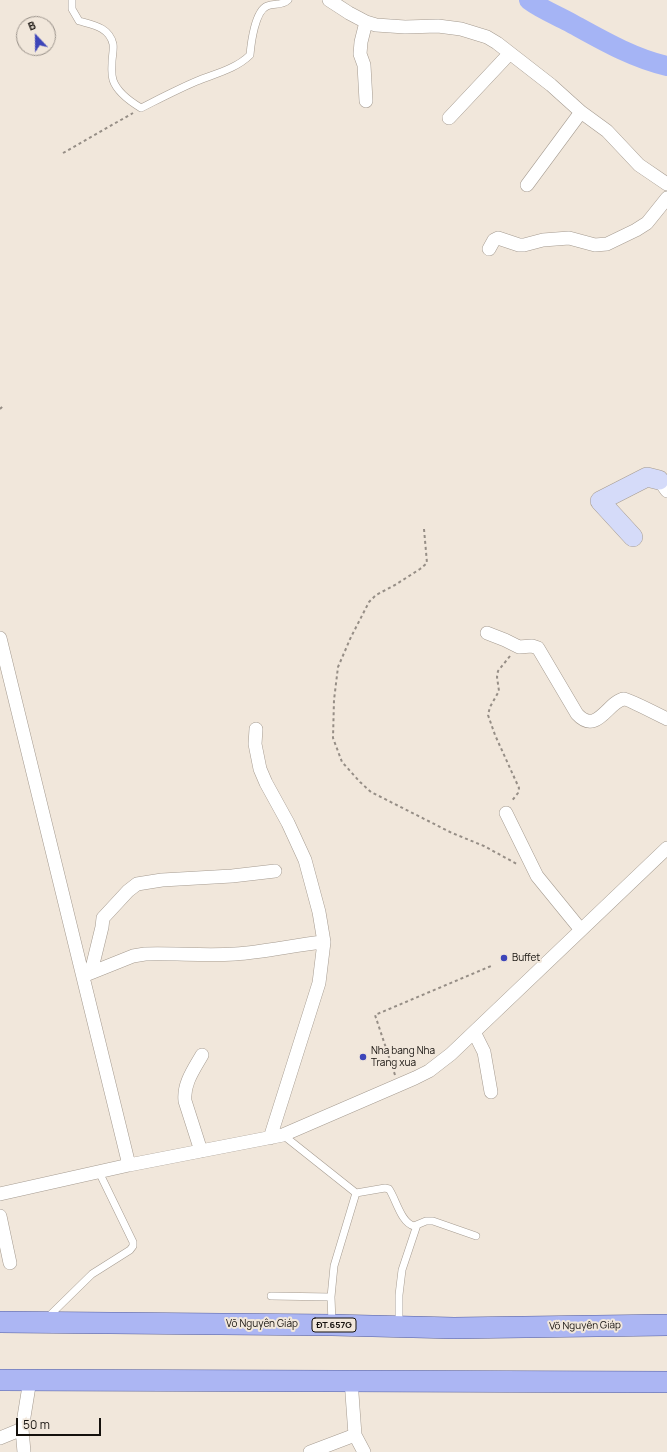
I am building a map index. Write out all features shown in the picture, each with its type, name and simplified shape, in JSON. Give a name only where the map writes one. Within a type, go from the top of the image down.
[{"type":"main road","points":[[633,537],[600,501],[647,477],[663,486]]},
{"type":"main road","name":"Võ Nguyên Giáp","points":[[0,1322],[332,1325],[454,1328],[667,1325]]},
{"type":"main road","points":[[0,1380],[667,1382]]},
{"type":"street","points":[[329,0],[366,22],[376,25],[391,27],[438,26],[461,29],[487,37],[551,85],[607,131],[639,165],[667,184]]},
{"type":"street","points":[[366,22],[361,42],[360,54],[364,65],[366,101]]},
{"type":"street","points":[[449,118],[510,53]]},
{"type":"street","points":[[527,185],[582,112]]},
{"type":"street","points":[[489,249],[494,240],[498,238],[519,245],[543,240],[569,238],[595,245],[607,244],[647,223],[667,198]]},
{"type":"street","points":[[487,633],[505,640],[519,648],[532,646],[538,648],[577,714],[581,718],[593,720],[600,717],[624,699],[667,719]]},
{"type":"street","points":[[0,638],[87,974],[129,1165]]},
{"type":"street","points":[[256,729],[255,744],[260,769],[305,860],[319,912],[324,942],[319,983],[276,1136]]},
{"type":"street","points":[[506,813],[537,876],[580,930]]},
{"type":"street","points":[[0,1194],[129,1165],[276,1136],[415,1078],[440,1063],[474,1032],[667,848]]},
{"type":"street","points":[[87,974],[102,927],[103,918],[128,891],[137,884],[162,880],[232,876],[275,871]]},
{"type":"street","points":[[87,974],[133,956],[145,954],[234,954],[263,952],[300,944],[324,942]]},
{"type":"street","points":[[474,1032],[484,1052],[492,1092]]},
{"type":"street","points":[[201,1151],[185,1101],[184,1093],[202,1055]]},
{"type":"street","points":[[0,1216],[10,1263]]},
{"type":"street","points":[[24,1452],[22,1429],[30,1380]]},
{"type":"street","points":[[351,1380],[355,1435],[364,1452]]},
{"type":"street","points":[[0,1438],[22,1429]]},
{"type":"street","points":[[310,1452],[355,1435]]},
{"type":"lane","points":[[72,0],[72,9],[79,21],[99,26],[109,35],[113,44],[111,73],[113,82],[130,100],[141,108],[196,82],[227,70],[246,59],[250,55],[255,24],[262,9],[268,6],[281,5],[288,0]]},
{"type":"lane","points":[[276,1136],[356,1193],[386,1188],[389,1189],[400,1212],[408,1224],[414,1226],[426,1221],[433,1221],[476,1236]]},
{"type":"lane","points":[[42,1323],[88,1277],[101,1267],[130,1250],[133,1246],[133,1242],[99,1172]]},
{"type":"lane","points":[[332,1325],[331,1297],[334,1266],[356,1193]]},
{"type":"lane","points":[[399,1327],[399,1295],[402,1270],[417,1225]]},
{"type":"lane","points":[[271,1296],[331,1297]]},
{"type":"path","points":[[64,152],[141,108]]},
{"type":"path","points":[[0,409],[4,405]]},
{"type":"path","points":[[424,529],[427,563],[395,585],[376,595],[369,602],[351,637],[338,667],[334,700],[333,738],[342,762],[371,792],[452,833],[484,846],[517,864]]},
{"type":"path","points":[[506,813],[505,810],[518,792],[519,788],[495,735],[488,715],[490,707],[499,691],[497,677],[498,671],[519,648]]},
{"type":"path","points":[[399,1085],[375,1015],[491,966]]},
{"type":"waterway","points":[[529,0],[616,47],[654,63],[667,66]]},
{"type":"place","name":"Buffet","points":[[504,958]]},
{"type":"place","name":"Nha bang Nha Trang xua","points":[[363,1057]]}]
